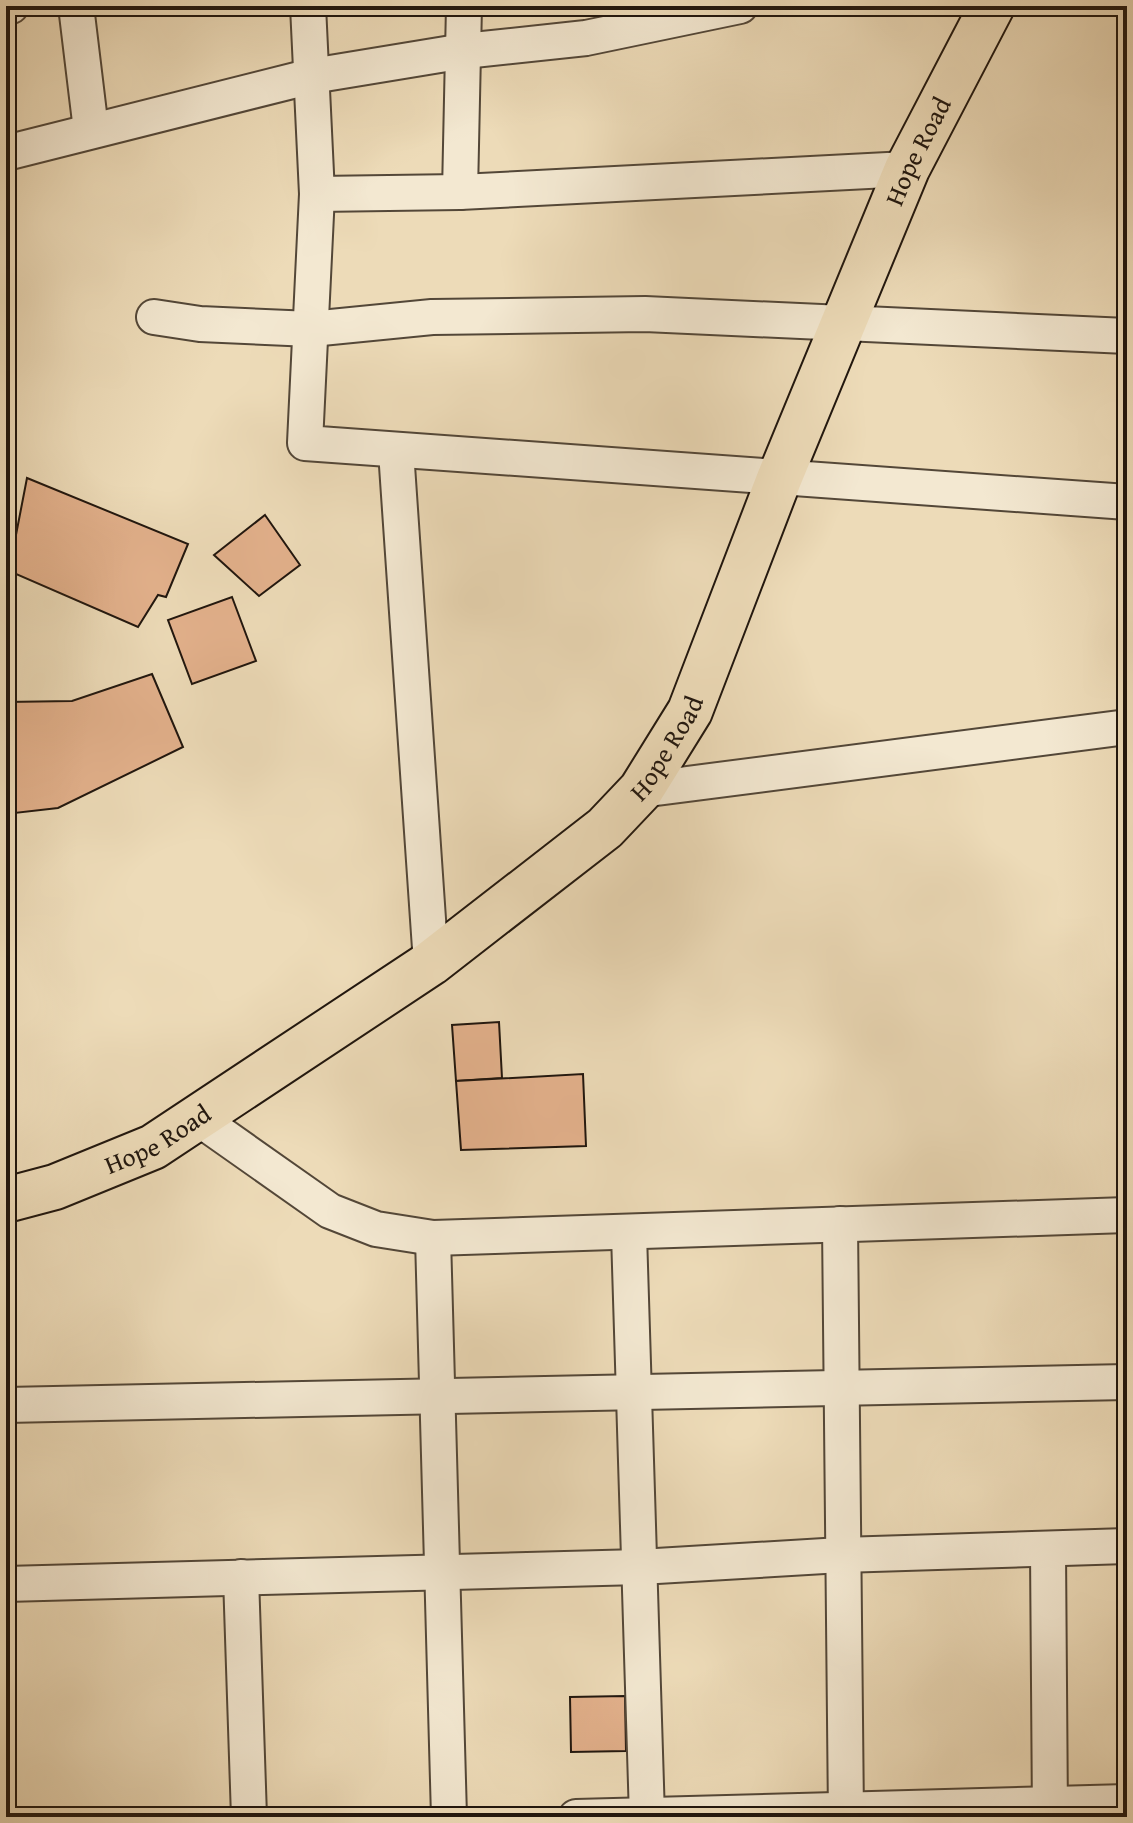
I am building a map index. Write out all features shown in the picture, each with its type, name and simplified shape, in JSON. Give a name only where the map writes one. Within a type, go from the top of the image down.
[{"type":"highway","name":"Hope Road","points":[[6,1200],[55,1187],[116,1163],[153,1147],[198,1118],[431,963],[605,828],[641,790],[690,711],[779,479],[907,169],[992,6]]},
{"type":"street","points":[[76,6],[91,130]]},
{"type":"street","points":[[308,6],[317,194],[305,443],[1127,502]]},
{"type":"street","points":[[460,192],[464,6]]},
{"type":"street","points":[[6,153],[312,76],[464,51],[586,38],[740,6]]},
{"type":"street","points":[[317,194],[460,192],[907,169]]},
{"type":"street","points":[[154,317],[200,324],[311,329],[432,317],[645,314],[1127,336]]},
{"type":"street","points":[[396,451],[431,963]]},
{"type":"street","points":[[641,790],[1127,727]]},
{"type":"street","points":[[198,1118],[330,1211],[376,1229],[433,1238],[629,1234],[1127,1215]]},
{"type":"street","points":[[840,1224],[839,1388],[846,1813]]},
{"type":"street","points":[[629,1234],[647,1816]]},
{"type":"street","points":[[433,1238],[449,1817]]},
{"type":"street","points":[[6,1405],[1127,1382]]},
{"type":"street","points":[[6,1584],[640,1567],[841,1555],[1048,1551],[1127,1546]]},
{"type":"street","points":[[1048,1551],[1049,1811]]},
{"type":"street","points":[[241,1577],[249,1817]]},
{"type":"street","points":[[576,1817],[1049,1811],[1127,1802]]},
{"type":"building","points":[[27,478],[188,544],[166,597],[158,595],[138,627],[9,571]]},
{"type":"building","points":[[265,515],[300,565],[259,596],[214,555]]},
{"type":"building","points":[[232,597],[256,661],[192,684],[168,620]]},
{"type":"building","points":[[152,674],[183,747],[58,808],[6,814],[6,702],[72,701]]},
{"type":"building","points":[[499,1022],[502,1078],[456,1081],[452,1025]]},
{"type":"building","points":[[583,1074],[586,1146],[461,1150],[456,1081]]},
{"type":"building","points":[[625,1696],[626,1751],[571,1752],[570,1697]]}]
